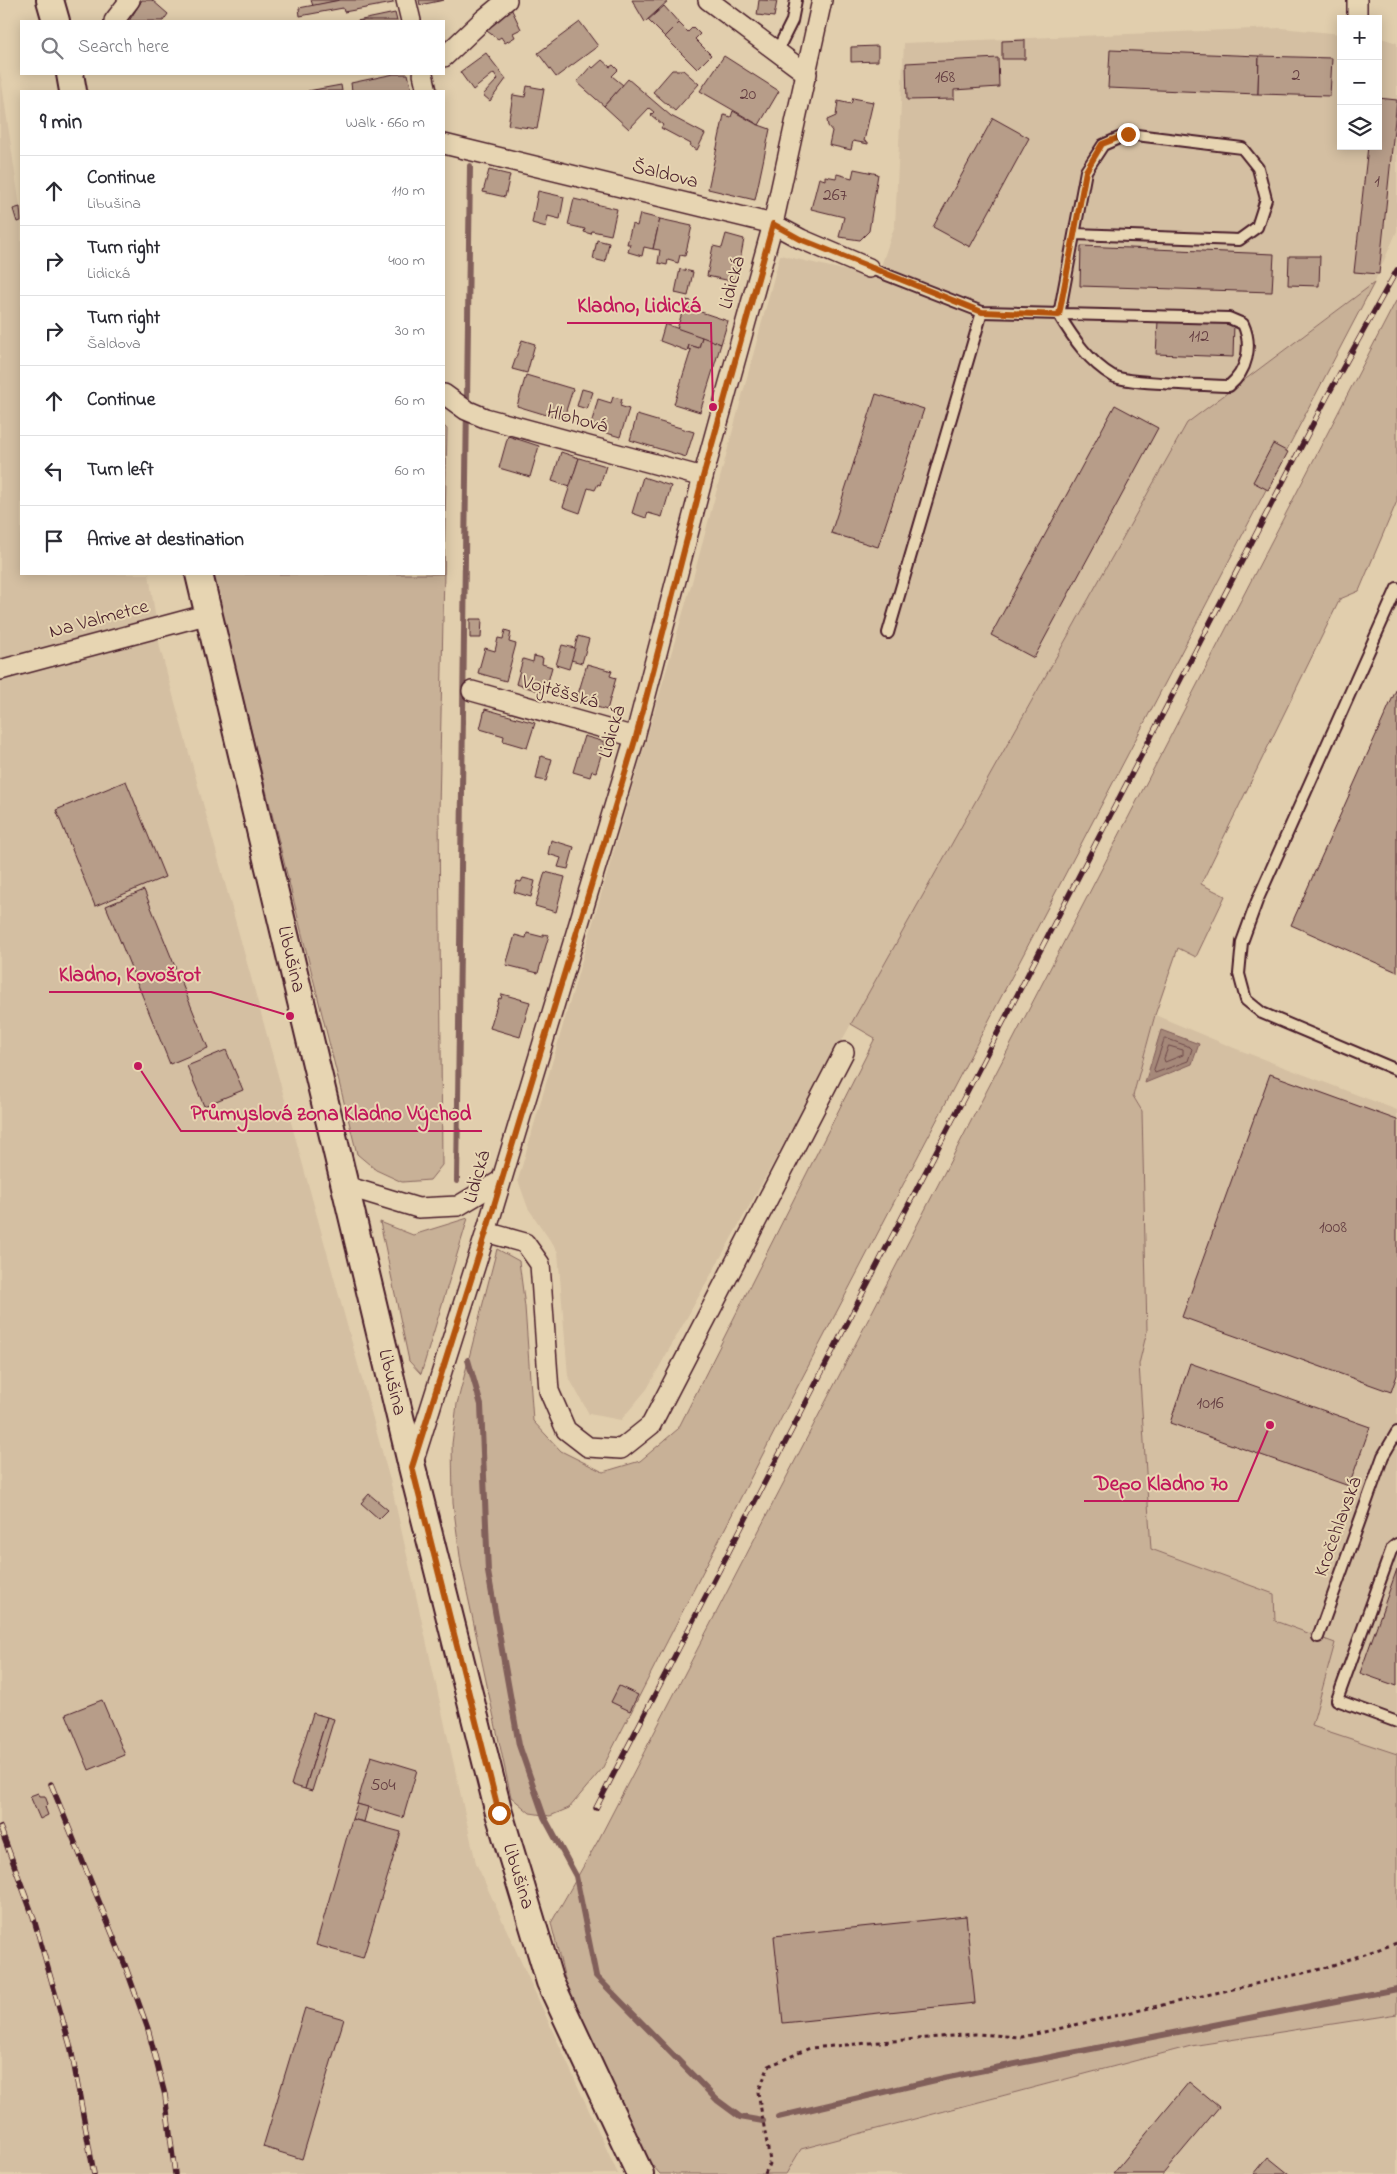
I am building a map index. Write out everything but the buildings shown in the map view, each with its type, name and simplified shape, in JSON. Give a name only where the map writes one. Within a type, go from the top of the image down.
[{"type":"main road","points":[[50,0],[56,20]]},
{"type":"main road","points":[[70,75],[73,90]]},
{"type":"main road","name":"Libušina","points":[[199,575],[412,1467],[499,1813],[550,1982],[640,2174]]},
{"type":"street","points":[[115,20],[130,0]]},
{"type":"street","points":[[406,0],[411,20]]},
{"type":"street","points":[[445,56],[507,0]]},
{"type":"street","points":[[708,0],[807,74]]},
{"type":"street","name":"Lidická","points":[[412,1467],[486,1232],[636,737],[703,477],[773,224],[822,0]]},
{"type":"street","points":[[1357,0],[1357,15]]},
{"type":"street","name":"Šaldova","points":[[445,144],[773,224],[800,239],[869,268]]},
{"type":"street","name":"Hlohová","points":[[449,398],[474,414],[703,477]]},
{"type":"street","name":"Na Valmetce","points":[[0,670],[209,614]]},
{"type":"street","name":"Vojtěšská","points":[[472,691],[636,737]]},
{"type":"street","points":[[486,1232],[525,1243],[540,1264],[549,1391],[566,1430],[588,1447],[620,1449],[651,1425],[844,1052]]},
{"type":"street","points":[[346,1186],[418,1208],[458,1206],[500,1181]]},
{"type":"lane","points":[[777,51],[792,21],[796,0]]},
{"type":"lane","points":[[869,268],[982,312],[1059,315],[1229,318],[1243,324],[1247,333],[1246,363],[1239,378],[1229,386],[1135,380],[1114,376],[1074,341],[1059,315],[1086,171],[1102,144],[1128,134],[1242,148],[1258,168],[1266,199],[1257,227],[1239,240],[1075,234]]},
{"type":"lane","points":[[888,633],[982,312]]},
{"type":"lane","points":[[1397,588],[1256,901],[1242,942],[1239,974],[1246,1000],[1262,1013],[1397,1070]]},
{"type":"lane","name":"Kročehlavská","points":[[1318,1636],[1383,1456],[1397,1432]]},
{"type":"lane","points":[[1397,1544],[1392,1548],[1337,1700],[1397,1722]]},
{"type":"path","points":[[765,2174],[770,2162],[758,2092],[769,2066],[810,2048],[974,2034],[1022,2037],[1321,1969],[1397,1943]]},
{"type":"shaded area","points":[[1281,28],[1337,34],[1337,150],[1382,150],[1382,38],[1397,43],[1397,231],[1374,283],[1187,423],[647,1389],[621,1420],[589,1414],[568,1376],[558,1252],[528,1208],[518,1180],[692,582],[780,255],[877,278],[895,225],[904,43]]},
{"type":"shaded area","points":[[0,71],[20,207],[20,575],[149,575],[160,648],[391,1484],[476,1863],[618,2174],[0,2174]]},
{"type":"shaded area","points":[[1374,283],[788,1405],[602,1769],[569,1808],[550,1816],[530,1813],[511,1797],[461,1564],[453,1503],[452,1444],[457,1404],[497,1249],[519,1261],[525,1307],[533,1421],[561,1451],[603,1472],[640,1461],[678,1429],[875,1038],[851,1024],[1187,423]]},
{"type":"shaded area","points":[[1397,299],[1397,501],[1359,591],[1340,599],[1201,884],[1225,896],[1196,957],[1178,948],[1155,1015],[1133,1096],[1142,1111],[1147,1331],[1139,1364],[1151,1549],[1274,1594],[1275,1621],[1335,1643],[1312,1726],[1397,1754],[1397,2014],[1191,2046],[801,2149],[786,2174],[660,2174],[646,2158],[566,1983],[551,1923],[599,1839]]},
{"type":"shaded area","points":[[445,427],[447,429],[445,524]]},
{"type":"shaded area","points":[[212,575],[444,575],[439,810],[442,1165],[430,1180],[402,1182],[376,1170],[357,1154]]},
{"type":"shaded area","points":[[1155,1015],[1234,1048],[1397,1110],[1397,1754],[1312,1726],[1335,1643],[1275,1621],[1274,1594],[1151,1549],[1139,1363],[1147,1331],[1142,1111],[1133,1096]]},
{"type":"shaded area","points":[[468,1218],[421,1374],[409,1361],[380,1222],[413,1235]]},
{"type":"shaded area","points":[[1397,2014],[1397,2174],[786,2174],[801,2149],[1191,2046]]},
{"type":"water","points":[[1161,1030],[1199,1044],[1192,1064],[1145,1083]]},
{"type":"waterway","points":[[457,1181],[470,166]]},
{"type":"waterway","points":[[468,1360],[481,1405],[488,1572],[519,1745],[544,1817],[576,1876],[596,1976],[717,2100],[740,2117],[763,2121]]},
{"type":"waterway","points":[[778,2117],[944,2078],[1397,1989]]},
{"type":"railway","points":[[596,1808],[1329,393],[1397,270]]},
{"type":"railway","points":[[51,1784],[125,1965],[148,2029],[165,2095],[175,2174]]},
{"type":"railway","points":[[0,1827],[33,1916],[71,2049],[94,2174]]},
{"type":"place","name":"Kladno, Lidická","points":[[713,407]]},
{"type":"place","name":"Kladno, Kovošrot","points":[[290,1016]]},
{"type":"place","name":"Průmyslová zona Kladno Východ","points":[[138,1066]]},
{"type":"place","name":"Depo Kladno 70","points":[[1270,1425]]},
{"type":"route","points":[[499,1813],[412,1467],[486,1232],[636,737],[703,477],[773,224],[800,239],[982,312],[1059,315],[1086,171],[1102,144],[1128,134]]}]
